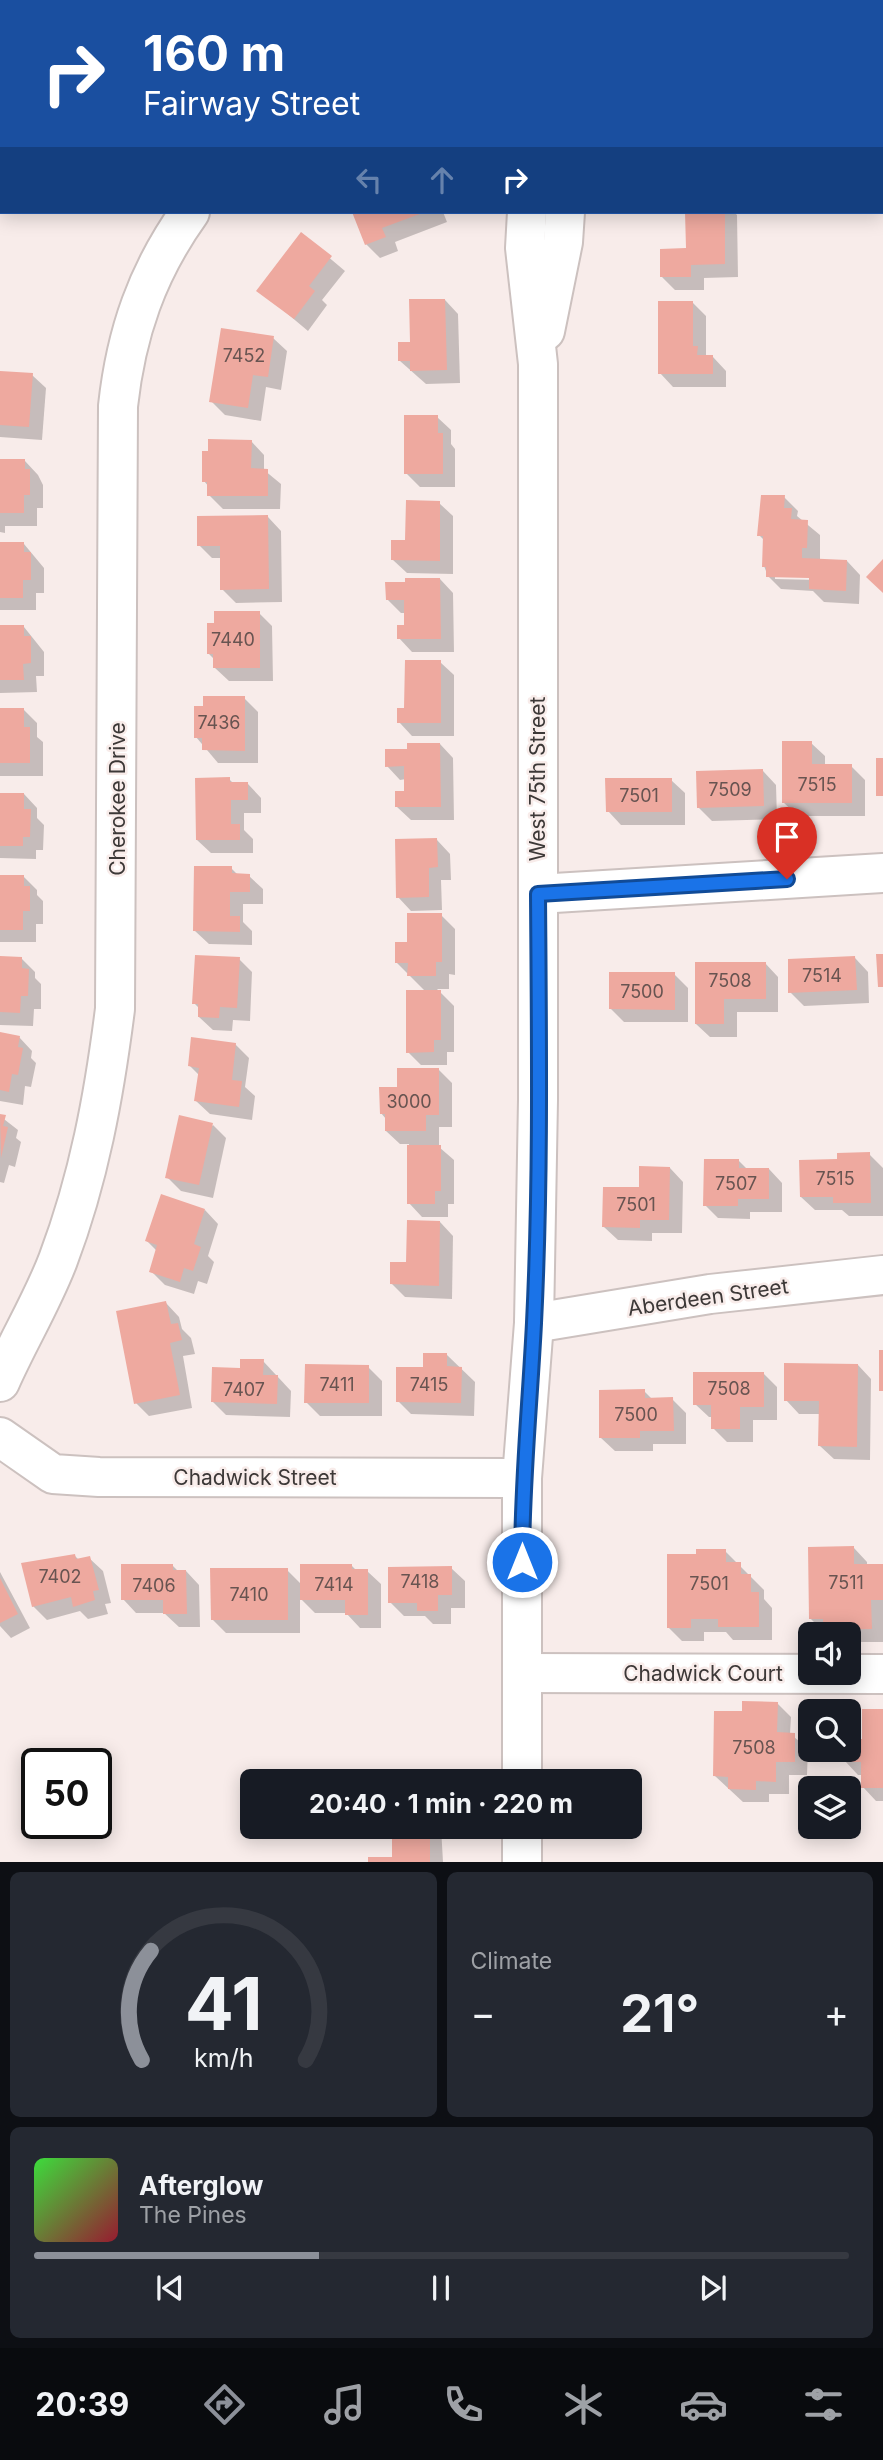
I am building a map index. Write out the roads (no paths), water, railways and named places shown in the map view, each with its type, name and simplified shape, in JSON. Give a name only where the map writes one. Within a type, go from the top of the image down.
[{"type":"street","name":"Cherokee Drive","points":[[0,1382],[57,1261],[88,1170],[103,1102],[115,1009],[118,406],[123,359],[141,297],[165,247],[189,214]]},
{"type":"street","name":"West 75th Street","points":[[522,1769],[522,1478],[534,1323],[538,1100],[538,364],[525,248],[527,214]]},
{"type":"street","name":"West 75th Street","points":[[538,364],[563,243],[565,214]]},
{"type":"street","points":[[538,894],[883,873]]},
{"type":"street","name":"Aberdeen Street","points":[[534,1323],[710,1294],[883,1275]]},
{"type":"street","name":"Chadwick Street","points":[[0,1437],[53,1474],[65,1475],[522,1478]]},
{"type":"street","name":"Chadwick Court","points":[[522,1673],[883,1674]]},
{"type":"street","points":[[522,1839],[522,1861]]}]
